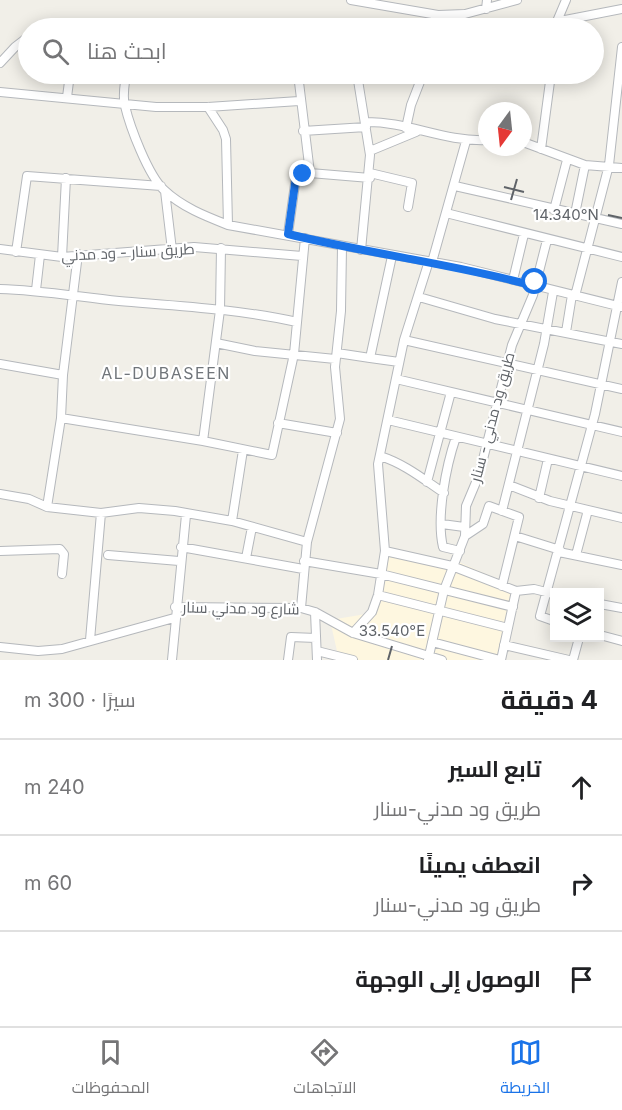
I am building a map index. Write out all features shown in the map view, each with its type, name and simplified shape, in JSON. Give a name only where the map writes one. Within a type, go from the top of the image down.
[{"type":"street","points":[[351,0],[375,2],[438,15],[465,14],[517,0]]},
{"type":"street","points":[[486,9],[487,0]]},
{"type":"street","points":[[557,18],[566,0]]},
{"type":"street","points":[[588,18],[622,9]]},
{"type":"street","points":[[0,63],[18,45]]},
{"type":"street","points":[[566,332],[609,165],[622,47]]},
{"type":"street","points":[[67,97],[69,84]]},
{"type":"street","points":[[125,84],[124,104],[132,129],[163,189],[172,250]]},
{"type":"street","points":[[298,84],[310,173]]},
{"type":"street","points":[[359,84],[370,151],[370,176],[361,250]]},
{"type":"street","points":[[406,128],[419,84]]},
{"type":"street","points":[[541,149],[550,84]]},
{"type":"street","points":[[0,92],[124,104],[208,107],[299,101]]},
{"type":"street","points":[[208,107],[223,130],[228,150],[228,225]]},
{"type":"street","points":[[303,130],[365,124],[406,128],[466,141],[478,140]]},
{"type":"street","points":[[370,151],[416,132]]},
{"type":"street","points":[[353,633],[372,612],[378,595],[385,551],[377,477],[380,456],[405,340],[455,186],[466,141]]},
{"type":"street","points":[[532,146],[585,165],[609,165],[622,168]]},
{"type":"street","points":[[554,210],[567,160]]},
{"type":"street","points":[[575,214],[585,165]]},
{"type":"street","points":[[288,234],[296,177],[310,173],[370,176],[412,183],[408,207]]},
{"type":"street","points":[[16,252],[27,176],[66,178],[163,189],[187,207],[228,225],[288,234],[342,247],[431,262],[619,306]]},
{"type":"street","points":[[62,257],[66,178]]},
{"type":"street","points":[[455,186],[622,224]]},
{"type":"street","points":[[446,213],[622,257]]},
{"type":"street","points":[[513,280],[524,234]]},
{"type":"street","points":[[61,418],[203,441],[272,455],[294,354],[305,238]]},
{"type":"street","points":[[535,286],[547,240]]},
{"type":"street","points":[[301,608],[307,542],[340,419],[336,356],[342,247]]},
{"type":"street","points":[[203,441],[220,310],[221,248]]},
{"type":"street","name":"طريق سنار - ود مدني","points":[[0,249],[62,257],[78,254],[221,248],[302,256]]},
{"type":"street","points":[[47,507],[61,418],[63,375],[78,254]]},
{"type":"street","points":[[36,290],[40,255]]},
{"type":"street","points":[[370,358],[392,256]]},
{"type":"street","points":[[552,588],[579,465],[592,424],[619,306],[622,282]]},
{"type":"street","name":"طريق ود مدني - سنار","points":[[429,658],[444,590],[465,536],[466,506],[479,475],[519,323],[535,286]]},
{"type":"street","points":[[0,289],[36,290],[74,297],[220,310],[297,322]]},
{"type":"street","name":"طريق ود مدني - سنار","points":[[502,511],[548,330],[553,292]]},
{"type":"street","points":[[419,297],[548,330],[622,344]]},
{"type":"street","points":[[405,340],[622,389]]},
{"type":"street","points":[[216,343],[255,351],[399,362]]},
{"type":"street","points":[[0,364],[63,375]]},
{"type":"street","points":[[396,379],[622,432]]},
{"type":"street","points":[[427,482],[451,392]]},
{"type":"street","points":[[388,420],[622,476]]},
{"type":"street","points":[[278,423],[337,433]]},
{"type":"street","points":[[456,437],[444,493],[442,547],[460,551]]},
{"type":"street","points":[[232,521],[243,450]]},
{"type":"street","points":[[380,456],[417,473],[444,493]]},
{"type":"street","points":[[539,498],[548,459]]},
{"type":"street","points":[[508,485],[539,498],[621,518],[622,507]]},
{"type":"street","points":[[0,494],[28,499],[47,507],[101,513],[150,508],[232,521],[307,542]]},
{"type":"street","points":[[465,536],[483,524],[489,506],[519,517],[502,586]]},
{"type":"street","points":[[576,555],[588,510]]},
{"type":"street","points":[[90,640],[101,513]]},
{"type":"street","points":[[172,660],[179,561],[186,515]]},
{"type":"street","points":[[442,524],[464,526]]},
{"type":"street","points":[[246,558],[252,527]]},
{"type":"street","points":[[515,536],[560,551],[622,565]]},
{"type":"street","points":[[181,547],[246,558],[381,574],[513,607]]},
{"type":"street","points":[[0,551],[60,549],[64,554],[62,573]]},
{"type":"street","points":[[385,551],[452,566],[516,591],[531,589],[550,593]]},
{"type":"street","points":[[108,555],[179,561]]},
{"type":"street","points":[[432,642],[501,660],[516,591]]},
{"type":"street","points":[[378,595],[508,628]]},
{"type":"street","points":[[550,595],[540,617],[550,620]]},
{"type":"street","points":[[604,605],[622,608]]},
{"type":"street","name":"شارع ود مدني سنار","points":[[175,607],[301,608],[315,612],[353,633],[429,658],[442,660]]},
{"type":"street","points":[[315,612],[317,656],[352,660]]},
{"type":"street","points":[[0,647],[38,651],[78,646],[90,640],[174,618]]},
{"type":"street","points":[[604,636],[622,641]]},
{"type":"street","points":[[288,660],[291,637],[316,638]]},
{"type":"street","points":[[504,645],[571,660],[578,642]]},
{"type":"street","points":[[37,660],[38,651]]},
{"type":"shaded area","points":[[388,557],[461,563],[516,587],[499,660],[339,660],[330,620],[366,614]]},
{"type":"district","name":"AL-DUBASEEN","points":[[166,373]]},
{"type":"route","points":[[303,174],[296,177],[288,234],[361,250],[461,267],[535,286],[535,282]]}]
